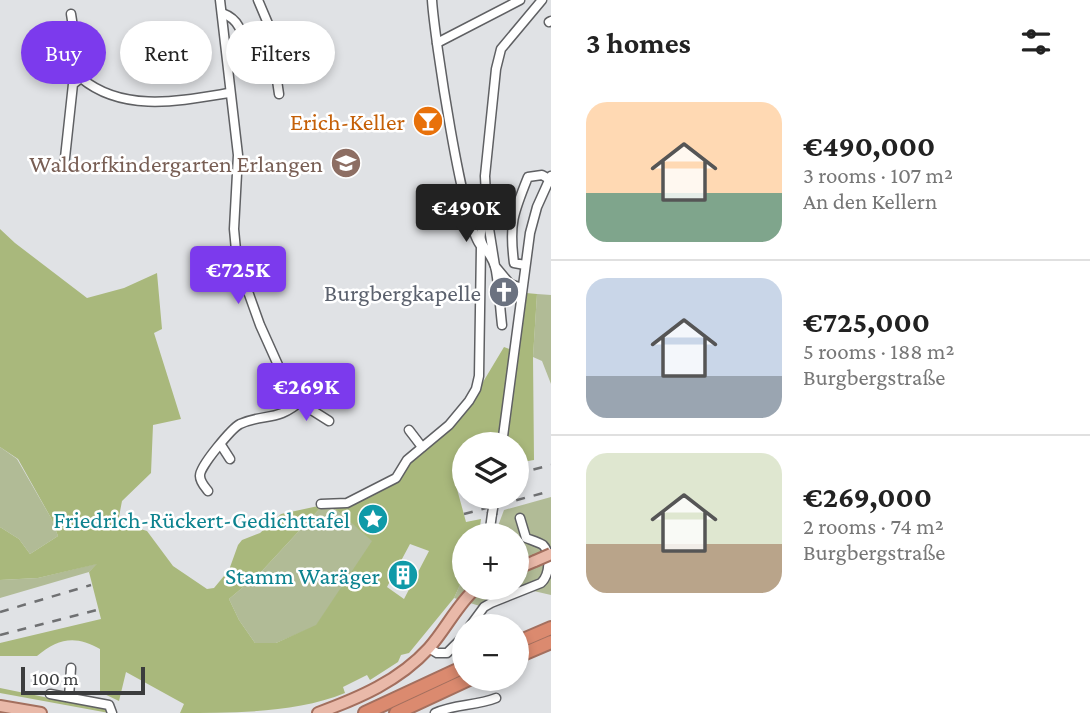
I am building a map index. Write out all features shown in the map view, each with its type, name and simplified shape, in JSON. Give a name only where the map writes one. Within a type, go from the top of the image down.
[{"type":"highway","points":[[529,637],[551,628]]},
{"type":"highway","points":[[529,651],[551,642]]},
{"type":"highway","points":[[365,713],[452,673]]},
{"type":"highway","points":[[396,713],[452,687]]},
{"type":"main road","points":[[529,564],[551,554]]},
{"type":"main road","points":[[318,713],[360,697],[386,683],[429,648],[467,600]]},
{"type":"main road","points":[[0,706],[41,713]]},
{"type":"street","points":[[220,0],[237,155],[234,229],[237,261],[276,364],[287,385],[329,421]]},
{"type":"street","points":[[258,0],[267,21]]},
{"type":"street","points":[[432,0],[461,183],[472,231],[510,284],[522,288]]},
{"type":"street","points":[[502,326],[487,216],[485,176],[496,69],[506,41],[542,0]]},
{"type":"street","points":[[437,43],[517,1]]},
{"type":"street","points":[[222,13],[236,21]]},
{"type":"street","points":[[71,14],[72,21]]},
{"type":"street","points":[[64,167],[74,84]]},
{"type":"street","points":[[90,84],[103,92],[131,100],[156,103],[229,93]]},
{"type":"street","points":[[277,84],[279,94]]},
{"type":"street","points":[[504,432],[530,233],[541,209],[550,178],[542,175],[528,177],[515,210],[510,233],[514,263],[525,265]]},
{"type":"street","points":[[321,504],[347,503],[396,478],[407,460],[449,425],[476,389],[480,353],[482,227],[487,216]]},
{"type":"street","points":[[208,491],[200,473],[239,425],[290,411],[302,400]]},
{"type":"street","points":[[409,429],[422,447]]},
{"type":"street","points":[[221,445],[230,459]]},
{"type":"street","points":[[479,614],[484,607],[541,583],[547,577],[550,560],[548,550],[542,544],[526,538],[520,518]]},
{"type":"street","points":[[429,648],[437,653],[447,653],[452,648]]},
{"type":"street","points":[[68,697],[71,668]]},
{"type":"street","points":[[50,694],[108,705],[112,713]]},
{"type":"street","points":[[435,713],[452,706],[484,703],[496,698]]},
{"type":"green space","points":[[0,229],[87,298],[124,288],[157,273],[162,329],[154,333],[181,419],[153,425],[151,473],[122,501],[118,522],[147,531],[173,566],[207,589],[214,588],[229,570],[242,540],[260,533],[281,514],[323,505],[261,572],[229,599],[255,643],[276,643],[316,625],[372,541],[333,507],[397,480],[412,459],[477,392],[504,347],[518,352],[526,293],[537,294],[533,357],[534,460],[529,461],[529,432],[452,432],[452,509],[462,509],[466,522],[481,519],[480,523],[452,523],[452,600],[409,653],[401,655],[398,662],[370,680],[367,675],[343,687],[345,693],[326,700],[264,710],[180,713],[184,704],[126,672],[119,701],[100,692],[100,649],[83,642],[60,642],[37,656],[0,656],[0,643],[101,619],[89,572],[97,564],[38,578],[0,580],[0,527],[19,539],[30,554],[58,536],[18,459],[0,447]],"holes":[[[410,544],[429,551],[404,599],[387,587]]]},
{"type":"green space","points":[[537,294],[551,295],[551,384],[542,361],[533,357]]},
{"type":"green space","points":[[0,447],[17,459],[51,518],[58,536],[30,554],[19,539],[0,527]]},
{"type":"green space","points":[[551,497],[551,595],[529,590],[529,523],[499,523],[504,510],[529,509],[529,503]]},
{"type":"green space","points":[[323,505],[333,507],[373,541],[316,626],[276,643],[255,643],[229,599],[261,572]]},
{"type":"green space","points":[[99,563],[89,572],[0,598],[0,580],[38,578]]},
{"type":"green space","points":[[460,600],[499,600],[483,607]]},
{"type":"green space","points":[[0,688],[108,710],[109,713],[0,693]]},
{"type":"railway","points":[[529,471],[551,465]]},
{"type":"railway","points":[[464,514],[551,491]]},
{"type":"railway","points":[[0,612],[91,585]]},
{"type":"railway","points":[[0,635],[97,610]]},
{"type":"place","name":"Erich-Keller","points":[[428,121]]},
{"type":"place","name":"Waldorfkindergarten Erlangen","points":[[346,163]]},
{"type":"place","name":"Burgbergkapelle","points":[[504,292]]},
{"type":"place","name":"Friedrich-Rückert-Gedichttafel","points":[[373,519]]},
{"type":"place","name":"Stamm Waräger","points":[[403,575]]}]
